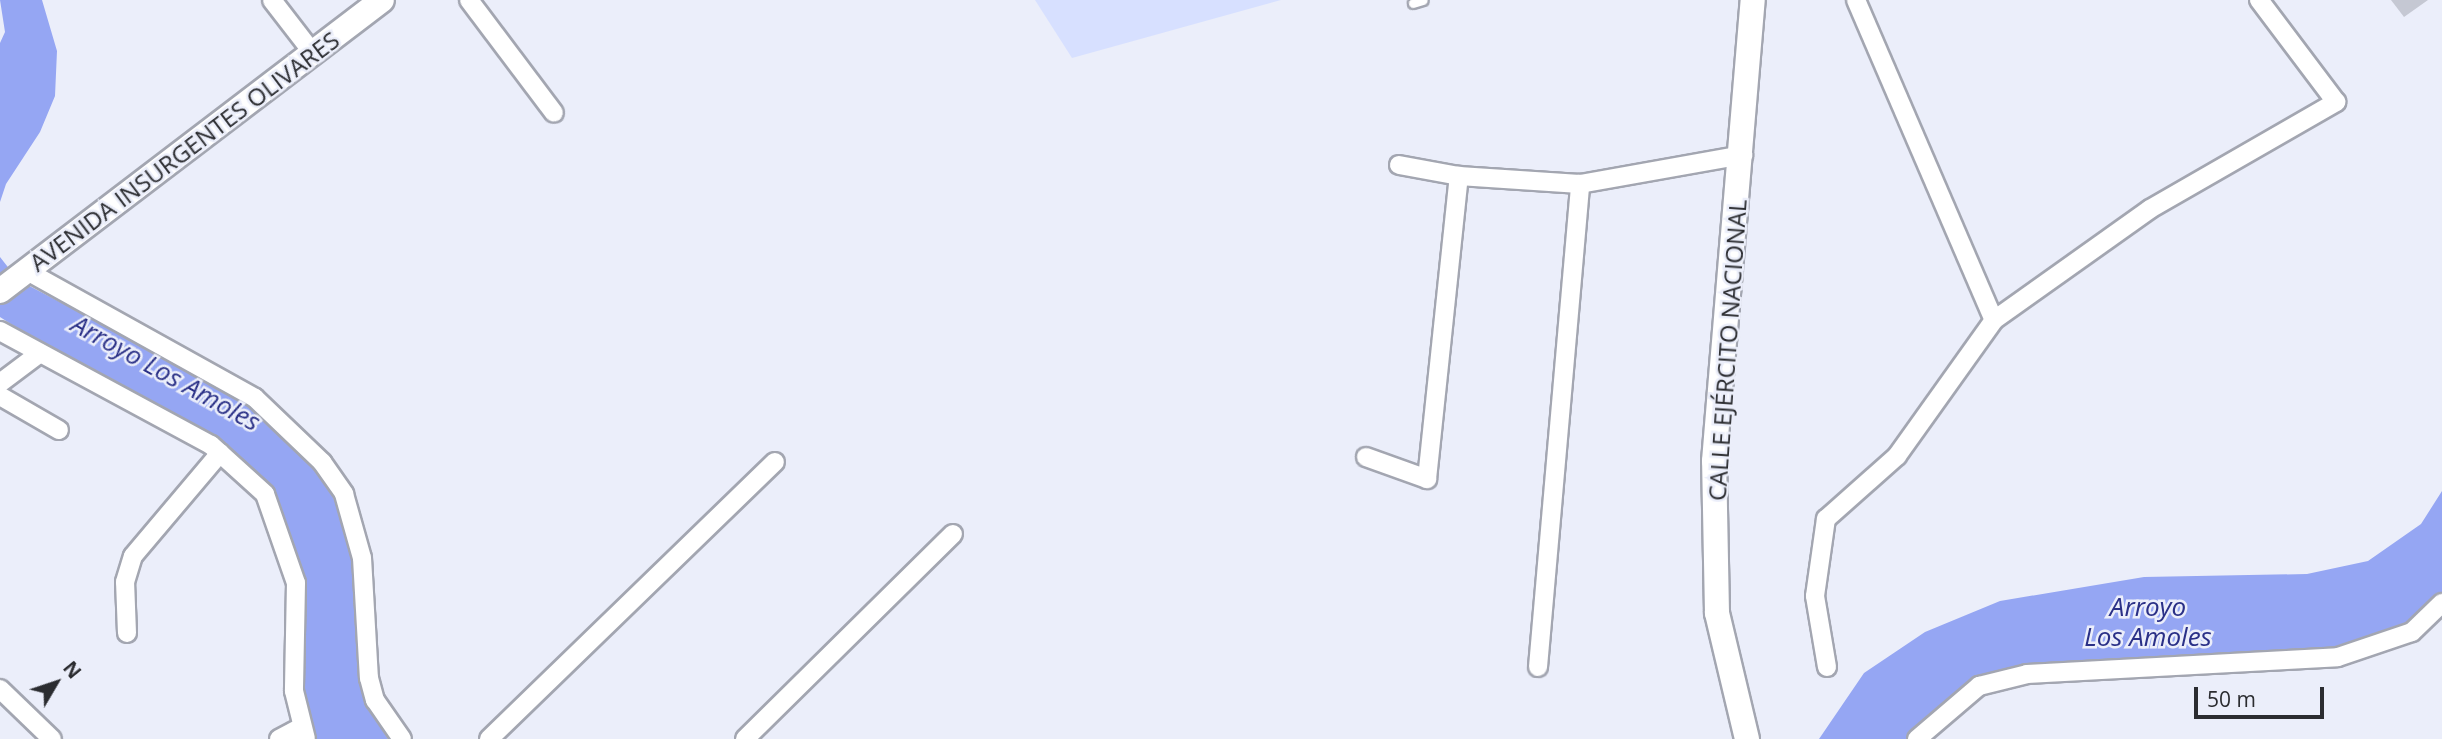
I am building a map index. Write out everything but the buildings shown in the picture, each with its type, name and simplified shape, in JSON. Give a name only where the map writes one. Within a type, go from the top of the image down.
[{"type":"street","points":[[272,0],[313,53]]},
{"type":"street","name":"AVENIDA INSURGENTES OLIVARES","points":[[0,291],[382,0]]},
{"type":"street","points":[[469,0],[554,113]]},
{"type":"street","name":"CALLE EJÉRCITO NACIONAL","points":[[1747,739],[1717,613],[1714,461],[1743,155],[1753,0]]},
{"type":"street","points":[[1856,0],[1994,320]]},
{"type":"street","points":[[1827,667],[1815,596],[1826,519],[1897,456],[1994,320],[2150,209],[2336,102],[2259,0]]},
{"type":"street","points":[[1399,165],[1459,176],[1580,184],[1743,155]]},
{"type":"street","points":[[1366,457],[1427,479],[1459,176]]},
{"type":"street","points":[[1538,667],[1580,184]]},
{"type":"street","points":[[23,274],[255,398],[322,462],[344,494],[362,558],[369,678],[376,700],[402,739]]},
{"type":"street","points":[[0,331],[220,453],[265,494],[296,583],[294,691],[303,734],[279,739]]},
{"type":"street","points":[[0,383],[40,354]]},
{"type":"street","points":[[0,396],[59,430]]},
{"type":"street","points":[[127,633],[125,582],[133,556],[220,453]]},
{"type":"street","points":[[489,739],[775,462]]},
{"type":"street","points":[[745,739],[953,534]]},
{"type":"street","points":[[1917,739],[1979,686],[2027,674],[2338,657],[2412,632],[2442,603]]},
{"type":"street","points":[[0,689],[52,739]]},
{"type":"lane","points":[[1413,2],[1423,0]]},
{"type":"shaded area","points":[[1035,0],[1281,0],[1072,58]]},
{"type":"water","points":[[0,0],[42,0],[57,51],[55,96],[40,132],[6,184],[0,202],[0,43],[5,32]]},
{"type":"water","name":"Arroyo Los Amoles","points":[[0,257],[18,280],[252,403],[323,476],[344,521],[352,559],[366,703],[388,739],[316,739],[309,726],[303,699],[304,588],[269,490],[0,317]]},
{"type":"water","name":"Arroyo Los Amoles","points":[[2442,491],[2442,603],[2412,632],[2338,657],[1979,686],[1917,739],[1819,739],[1864,673],[1925,632],[2000,601],[2144,577],[2307,574],[2368,561],[2421,524]]}]
